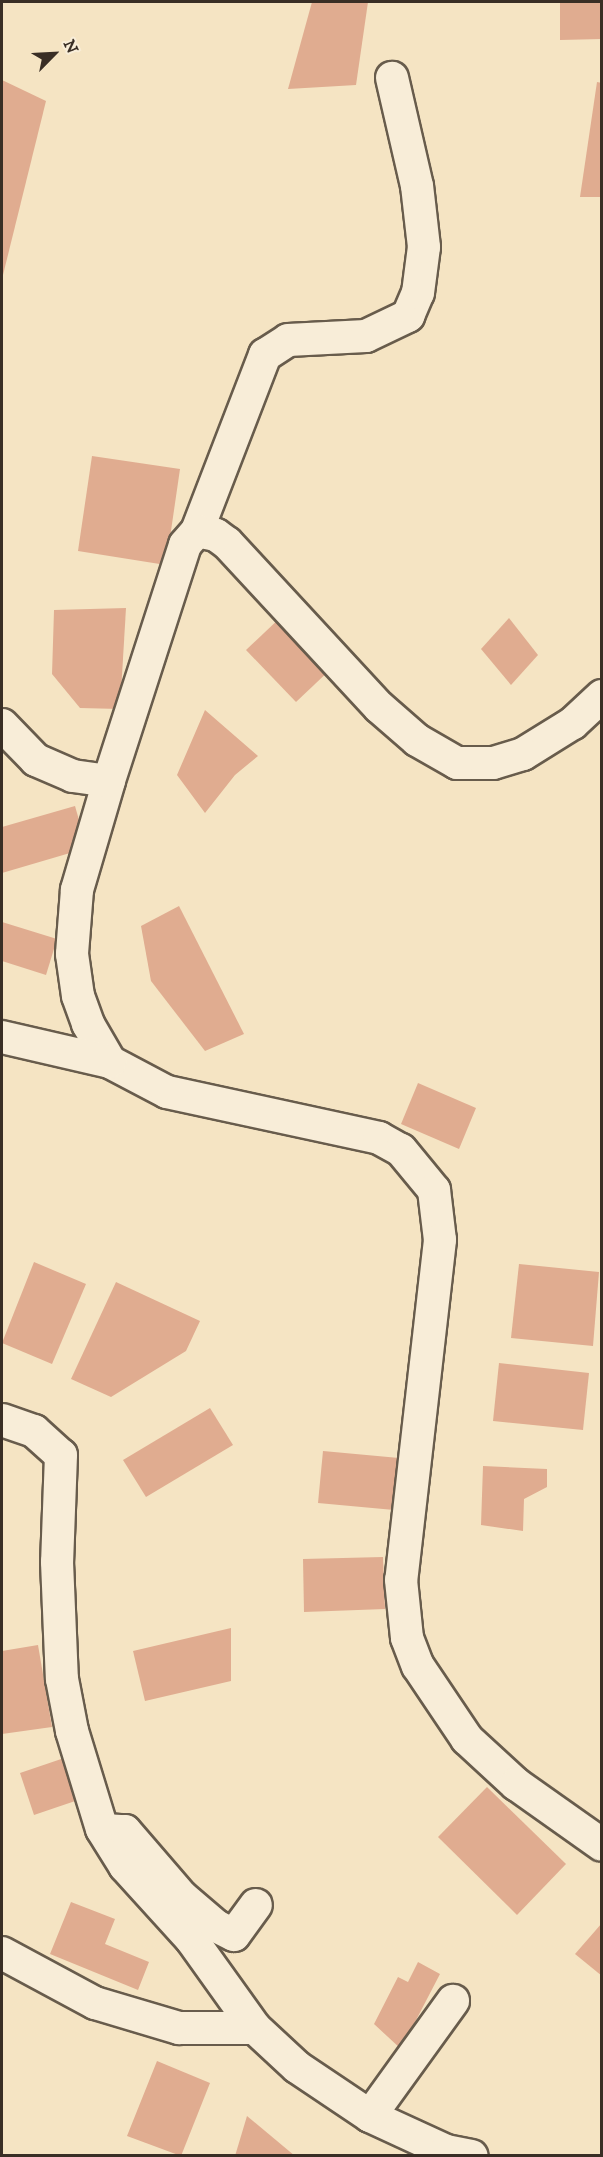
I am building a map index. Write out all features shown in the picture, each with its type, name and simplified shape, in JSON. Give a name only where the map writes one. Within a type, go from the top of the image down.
[{"type":"street","points":[[110,1062],[88,1024],[78,996],[72,954],[77,890],[109,781],[185,545],[197,531],[266,355],[288,340],[366,336],[408,316],[418,293],[424,247],[417,186],[392,78]]},
{"type":"street","points":[[197,531],[216,535],[227,543],[379,707],[417,740],[457,763],[493,763],[523,754],[573,723],[602,696]]},
{"type":"street","points":[[2,725],[36,760],[73,776],[109,781]]},
{"type":"street","points":[[2,1037],[110,1062],[167,1092],[379,1138],[401,1150],[434,1190],[440,1240],[401,1580],[407,1638],[418,1666],[467,1739],[516,1784],[602,1845]]},
{"type":"street","points":[[2,1420],[34,1431],[61,1455],[57,1562],[62,1679],[72,1731],[102,1830],[125,1866],[192,1940],[255,2028],[297,2067],[370,2116],[446,2151],[472,2156]]},
{"type":"street","points":[[102,1830],[125,1831],[182,1897],[216,1926],[234,1935],[256,1905]]},
{"type":"street","points":[[2,1953],[95,2003],[179,2028],[255,2028]]},
{"type":"street","points":[[370,2116],[453,2001]]},
{"type":"building","points":[[312,2],[368,2],[356,85],[288,89]]},
{"type":"building","points":[[560,2],[602,2],[602,39],[560,40]]},
{"type":"building","points":[[2,80],[46,101],[2,279]]},
{"type":"building","points":[[597,82],[602,83],[602,197],[580,197]]},
{"type":"building","points":[[92,456],[180,469],[166,565],[78,551]]},
{"type":"building","points":[[126,608],[120,709],[80,708],[52,674],[54,610]]},
{"type":"building","points":[[283,615],[333,667],[296,702],[246,650]]},
{"type":"building","points":[[509,618],[538,655],[511,685],[481,649]]},
{"type":"building","points":[[205,710],[258,756],[235,775],[205,813],[177,775]]},
{"type":"building","points":[[75,806],[87,848],[2,873],[2,827]]},
{"type":"building","points":[[179,906],[244,1034],[205,1051],[151,981],[141,926]]},
{"type":"building","points":[[2,922],[57,939],[46,975],[2,961]]},
{"type":"building","points":[[418,1083],[476,1108],[459,1149],[401,1124]]},
{"type":"building","points":[[34,1262],[86,1284],[52,1364],[2,1343]]},
{"type":"building","points":[[519,1264],[599,1272],[593,1346],[511,1338]]},
{"type":"building","points":[[116,1282],[200,1321],[186,1351],[111,1397],[71,1379]]},
{"type":"building","points":[[499,1363],[589,1373],[583,1430],[493,1421]]},
{"type":"building","points":[[210,1408],[233,1445],[146,1497],[123,1460]]},
{"type":"building","points":[[323,1451],[399,1458],[394,1510],[318,1503]]},
{"type":"building","points":[[483,1466],[547,1469],[547,1487],[524,1499],[523,1531],[481,1525]]},
{"type":"building","points":[[383,1557],[385,1609],[304,1612],[303,1559]]},
{"type":"building","points":[[231,1628],[231,1681],[145,1701],[133,1651]]},
{"type":"building","points":[[38,1645],[52,1727],[2,1734],[2,1651]]},
{"type":"building","points":[[70,1756],[84,1798],[34,1815],[20,1773]]},
{"type":"building","points":[[487,1787],[566,1864],[517,1915],[438,1837]]},
{"type":"building","points":[[71,1902],[115,1919],[105,1944],[149,1962],[138,1990],[50,1954]]},
{"type":"building","points":[[602,1923],[602,1976],[575,1954]]},
{"type":"building","points":[[418,1962],[440,1974],[401,2049],[374,2024],[398,1977],[408,1982]]},
{"type":"building","points":[[157,2061],[210,2083],[181,2156],[127,2136]]},
{"type":"building","points":[[247,2116],[295,2156],[235,2156]]}]
